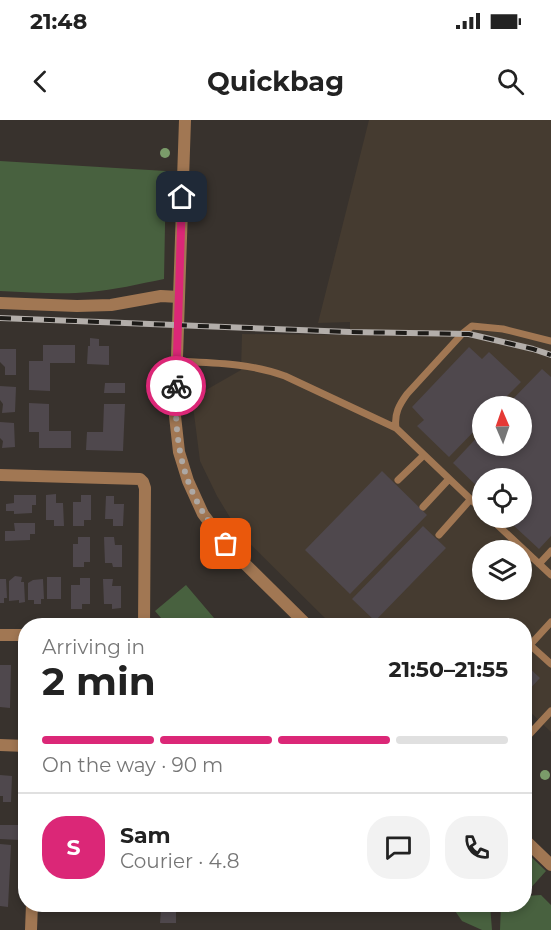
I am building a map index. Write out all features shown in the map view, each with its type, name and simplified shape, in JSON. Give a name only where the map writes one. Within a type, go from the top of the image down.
[{"type":"street","points":[[185,120],[175,416],[179,452],[188,481],[203,514],[238,557],[300,618]]},
{"type":"street","points":[[0,303],[111,305],[161,296],[179,297]]},
{"type":"street","points":[[0,475],[140,479],[145,488],[144,618]]},
{"type":"street","points":[[0,635],[18,636]]},
{"type":"street","points":[[0,746],[18,746]]},
{"type":"street","points":[[532,847],[551,865]]},
{"type":"street","points":[[31,930],[32,912]]},
{"type":"lane","points":[[396,428],[396,413],[407,394],[472,326],[502,329],[551,342]]},
{"type":"lane","points":[[177,361],[242,365],[270,371],[396,428],[470,500],[439,535]]},
{"type":"lane","points":[[398,480],[424,455]]},
{"type":"lane","points":[[423,507],[450,479]]},
{"type":"lane","points":[[501,528],[551,575]]},
{"type":"lane","points":[[539,564],[551,550]]},
{"type":"lane","points":[[532,643],[551,622]]},
{"type":"lane","points":[[532,647],[551,664]]},
{"type":"lane","points":[[532,731],[551,711]]},
{"type":"shaded area","points":[[369,120],[551,120],[551,732],[532,714],[532,618],[325,618],[240,534],[217,496],[200,461],[192,398],[241,370],[242,334],[350,335],[350,322],[318,323]]},
{"type":"green space","points":[[0,161],[166,171],[164,279],[79,293],[0,291]]},
{"type":"green space","points":[[186,585],[214,618],[161,618],[155,611]]},
{"type":"green space","points":[[532,858],[546,871],[532,887]]},
{"type":"green space","points":[[541,895],[551,905],[551,930],[500,930],[501,912],[532,912],[532,896]]},
{"type":"green space","points":[[456,912],[491,912],[492,930],[482,930],[462,921]]},
{"type":"building","points":[[90,338],[99,339],[99,346],[109,346],[109,365],[87,364]]},
{"type":"building","points":[[43,345],[75,345],[75,363],[50,363],[50,391],[29,390],[29,361],[43,361]]},
{"type":"building","points":[[469,347],[482,359],[489,352],[521,382],[507,396],[472,396],[472,433],[449,457],[417,426],[424,420],[412,407]]},
{"type":"building","points":[[0,349],[16,349],[16,375],[5,375],[5,367],[0,362]]},
{"type":"building","points":[[542,369],[551,377],[551,536],[539,549],[532,540],[516,528],[532,528],[532,468],[472,468],[472,481],[453,463],[472,443],[472,456],[532,456],[532,396],[516,396]]},
{"type":"building","points":[[105,383],[125,383],[125,393],[104,393]]},
{"type":"building","points":[[0,386],[16,387],[15,412],[2,413]]},
{"type":"building","points":[[29,403],[49,404],[49,431],[71,431],[71,448],[39,448],[39,432],[29,432]]},
{"type":"building","points":[[104,404],[125,404],[123,451],[86,450],[87,432],[103,432]]},
{"type":"building","points":[[0,422],[14,423],[15,447],[2,448]]},
{"type":"building","points":[[382,471],[427,515],[350,594],[305,550]]},
{"type":"building","points":[[56,494],[56,503],[63,503],[64,526],[54,526],[54,520],[46,520],[46,495]]},
{"type":"building","points":[[14,495],[36,495],[36,505],[32,505],[32,513],[14,514],[14,511],[6,511],[6,504],[14,503]]},
{"type":"building","points":[[81,495],[91,495],[91,520],[84,520],[84,526],[73,526],[73,502],[81,502]]},
{"type":"building","points":[[106,496],[114,496],[114,504],[124,504],[123,526],[113,526],[113,519],[105,519]]},
{"type":"building","points":[[14,523],[35,523],[35,534],[30,534],[30,540],[5,541],[5,531],[15,531]]},
{"type":"building","points":[[423,526],[446,548],[378,618],[372,618],[352,599]]},
{"type":"building","points":[[78,537],[90,537],[90,562],[84,562],[84,567],[73,567],[73,544],[78,544]]},
{"type":"building","points":[[104,537],[114,537],[115,545],[122,545],[122,567],[113,567],[112,563],[105,563]]},
{"type":"building","points":[[15,576],[22,577],[21,582],[24,582],[25,602],[9,601],[9,581]]},
{"type":"building","points":[[47,577],[61,577],[61,599],[47,599]]},
{"type":"building","points":[[80,578],[90,578],[90,604],[82,604],[82,609],[71,609],[71,585],[80,585]]},
{"type":"building","points":[[0,579],[6,579],[7,598],[4,598],[4,603],[0,603]]},
{"type":"building","points":[[43,579],[44,599],[41,599],[41,604],[34,604],[34,600],[28,600],[28,583]]},
{"type":"building","points":[[103,579],[113,579],[112,586],[121,586],[121,608],[112,609],[112,604],[104,604]]},
{"type":"building","points":[[0,665],[11,665],[10,708],[0,707]]},
{"type":"building","points":[[532,671],[540,678],[532,687]]},
{"type":"building","points":[[0,775],[12,776],[11,802],[3,802],[3,796],[0,796]]},
{"type":"building","points":[[0,825],[18,825],[18,840],[0,839]]},
{"type":"building","points":[[0,844],[11,845],[8,907],[0,906]]},
{"type":"building","points":[[161,912],[176,912],[176,923],[160,923]]},
{"type":"railway","points":[[0,318],[350,332],[469,334],[551,355]]},
{"type":"way so far","points":[[176,386],[175,416],[179,452],[188,481],[203,514],[226,544]]},
{"type":"route","points":[[176,386],[182,197]]}]
